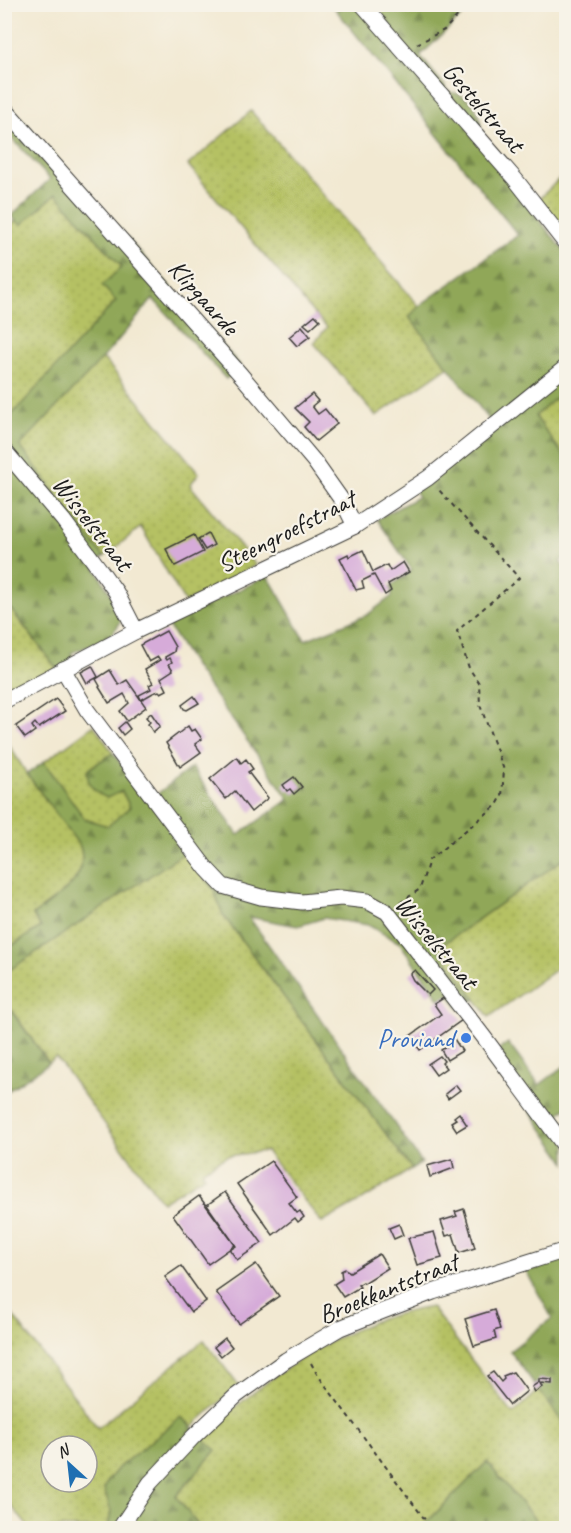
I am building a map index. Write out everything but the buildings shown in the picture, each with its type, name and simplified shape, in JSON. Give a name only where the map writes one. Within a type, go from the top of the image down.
[{"type":"street","name":"Gestelstraat","points":[[362,4],[515,179],[567,244]]},
{"type":"street","name":"Klipgaarde","points":[[4,108],[241,375],[314,461],[343,502],[355,526]]},
{"type":"street","name":"Steengroefstraat","points":[[4,701],[136,631],[355,526],[428,478],[567,367]]},
{"type":"street","name":"Wisselstraat","points":[[4,450],[63,520],[106,578],[116,592],[136,631]]},
{"type":"street","name":"Wisselstraat","points":[[63,669],[87,710],[206,868],[223,886],[261,897],[302,902],[341,898],[367,901],[387,912],[567,1148]]},
{"type":"street","name":"Broekkantstraat","points":[[120,1528],[150,1483],[194,1436],[236,1396],[305,1349],[340,1328],[413,1300],[567,1250]]},
{"type":"path","points":[[407,55],[420,41],[444,30],[469,4]]},
{"type":"path","points":[[387,912],[420,889],[429,860],[497,805],[502,796],[504,770],[480,705],[479,683],[469,668],[457,631],[519,578],[428,478]]},
{"type":"path","points":[[305,1349],[317,1374],[426,1521]]},
{"type":"green space","points":[[332,5],[473,5],[420,56],[450,92],[463,96],[472,103],[478,113],[481,126],[471,135],[566,253],[566,389],[535,416],[566,459],[566,555],[560,562],[566,569],[566,857],[438,948],[476,999],[460,1010],[449,994],[440,1000],[400,943],[368,925],[324,918],[298,926],[249,917],[422,1163],[412,1169],[223,915],[214,890],[184,853],[5,973],[5,950],[41,927],[33,915],[61,894],[81,869],[80,846],[27,774],[44,762],[85,819],[108,826],[130,807],[122,791],[107,798],[98,793],[88,779],[87,770],[113,753],[148,801],[192,767],[238,835],[289,799],[198,672],[167,624],[268,576],[305,640],[367,615],[392,596],[391,586],[412,570],[377,519],[418,497],[415,491],[495,427],[409,317],[419,306],[518,235]]},
{"type":"green space","points":[[4,99],[241,366],[226,379],[153,299],[103,358],[20,446],[104,557],[93,564],[122,614],[120,623],[110,635],[95,644],[71,653],[74,660],[58,670],[5,601],[5,418],[7,420],[116,301],[102,285],[122,267],[56,194],[21,225],[11,216],[50,179],[5,131]]},
{"type":"green space","points":[[251,111],[419,306],[410,318],[449,366],[376,416],[314,343],[327,327],[188,165]]},
{"type":"green space","points":[[566,172],[566,235],[538,200]]},
{"type":"green space","points":[[56,193],[122,267],[116,301],[7,421],[4,418],[4,232],[16,220],[22,224]]},
{"type":"green space","points":[[103,358],[199,473],[190,485],[256,565],[185,603],[141,527],[104,557],[19,446]]},
{"type":"green space","points":[[566,389],[566,459],[535,416]]},
{"type":"green space","points":[[4,601],[58,670],[4,697]]},
{"type":"green space","points":[[94,725],[113,753],[122,791],[130,808],[108,826],[85,820],[44,762]]},
{"type":"green space","points":[[4,737],[27,774],[80,846],[82,858],[81,869],[76,878],[61,894],[33,915],[41,927],[5,950]]},
{"type":"green space","points":[[184,853],[214,890],[223,915],[412,1169],[322,1223],[266,1151],[227,1156],[203,1170],[204,1176],[162,1202],[56,1057],[49,1063],[5,1001],[4,973]]},
{"type":"green space","points":[[566,857],[566,962],[489,1017],[438,948]]},
{"type":"green space","points":[[4,1001],[49,1063],[6,1092],[4,1090]]},
{"type":"green space","points":[[508,1043],[539,1085],[566,1065],[566,1108],[559,1114],[566,1127],[566,1163],[491,1055]]},
{"type":"green space","points":[[566,1259],[566,1427],[510,1351],[552,1318],[526,1271]]},
{"type":"green space","points":[[4,1304],[98,1428],[204,1340],[238,1385],[193,1426],[181,1417],[119,1467],[104,1489],[111,1511],[108,1528],[29,1528],[5,1498]]},
{"type":"green space","points":[[431,1307],[513,1414],[539,1390],[566,1427],[566,1476],[563,1480],[566,1484],[566,1528],[542,1528],[487,1462],[421,1528],[200,1528],[176,1496],[215,1451],[202,1436],[262,1386],[326,1344],[380,1319]]},
{"type":"green space","points":[[181,1417],[216,1450],[176,1496],[200,1528],[108,1528],[111,1511],[104,1489],[108,1481],[119,1467]]},
{"type":"green space","points":[[487,1462],[542,1528],[421,1528]]},
{"type":"place","name":"Proviand","points":[[466,1038]]}]
